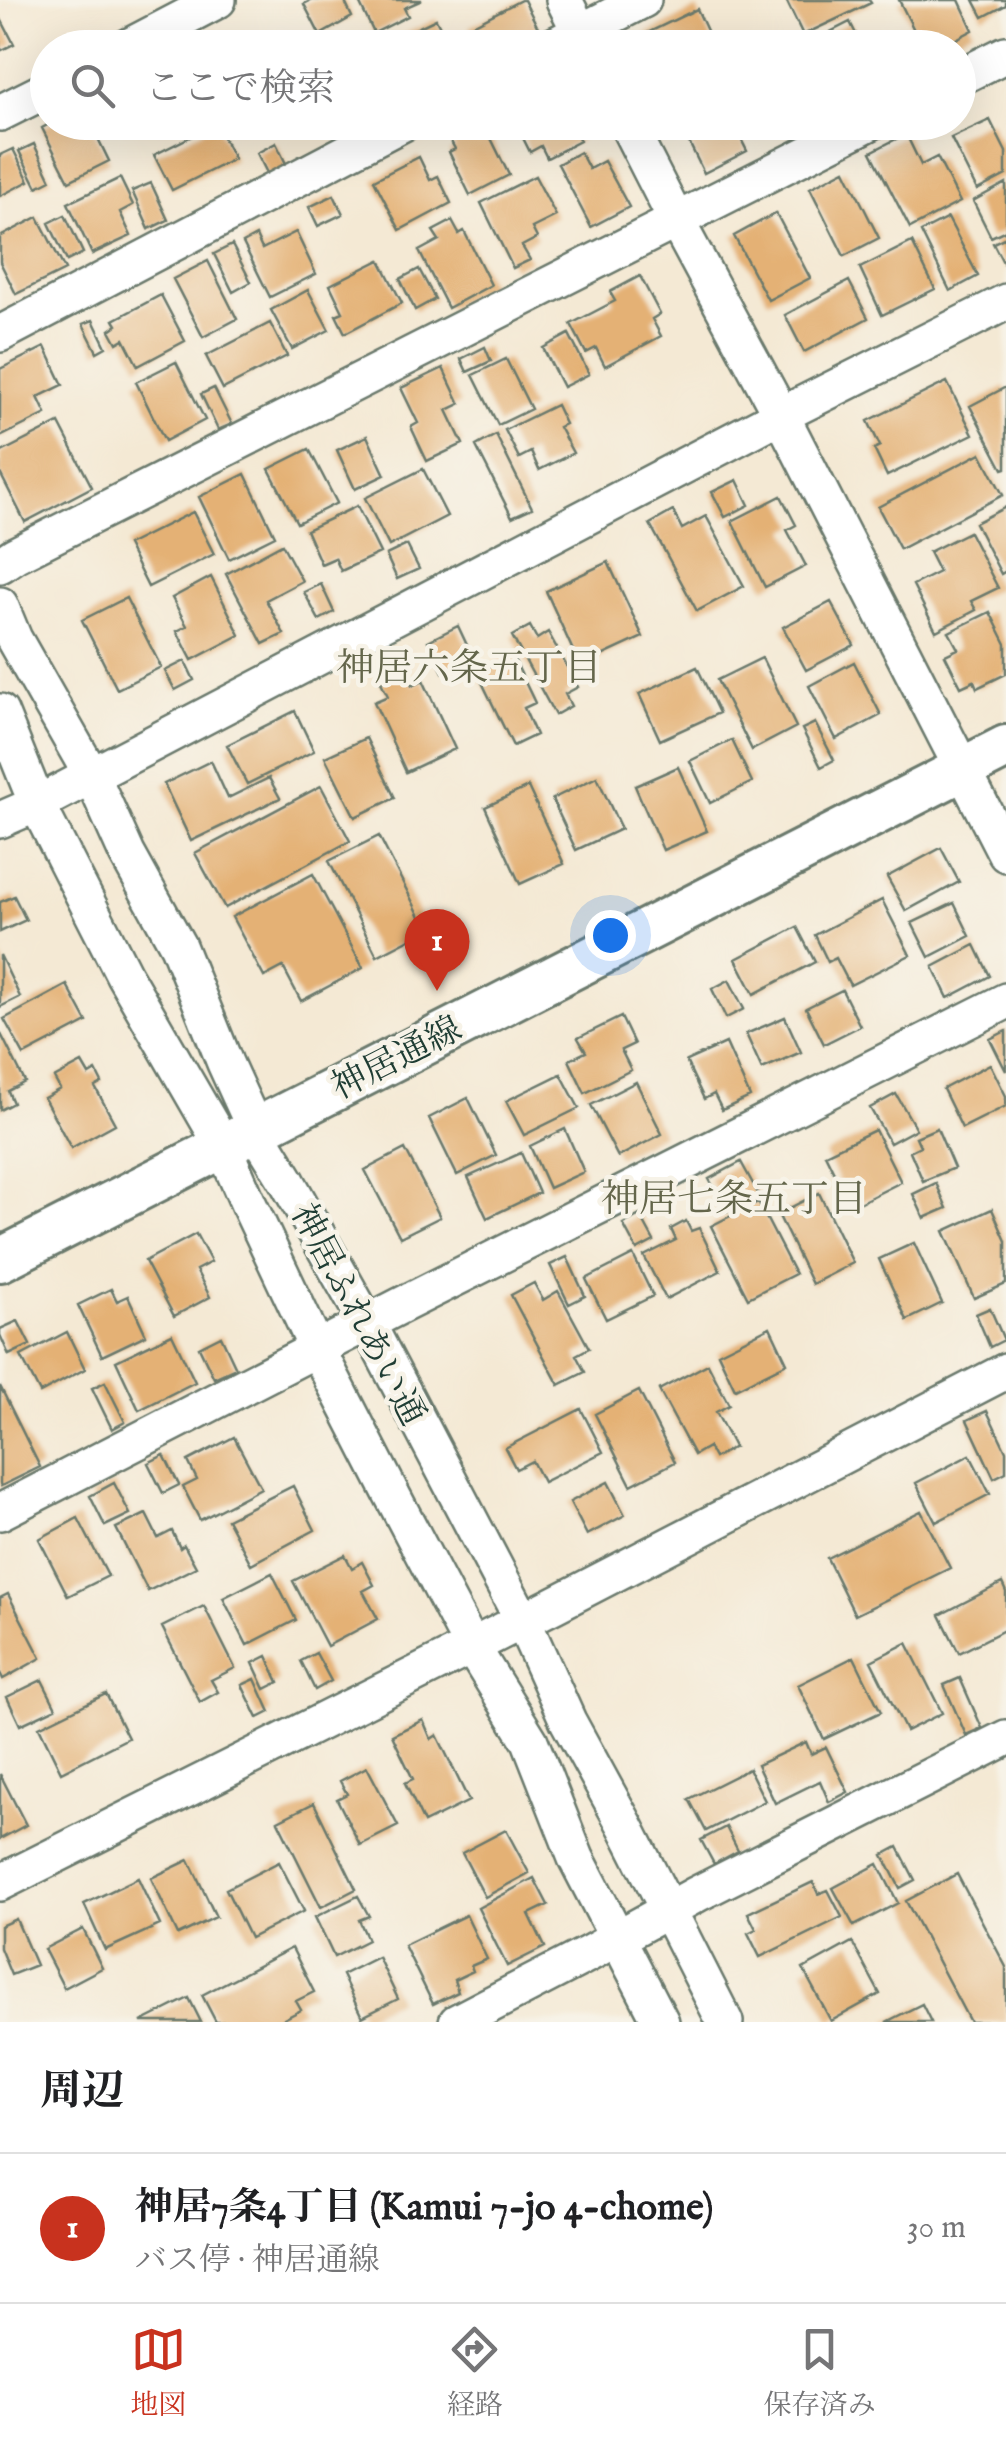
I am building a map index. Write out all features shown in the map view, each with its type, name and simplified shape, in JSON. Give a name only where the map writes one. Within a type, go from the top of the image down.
[{"type":"street","points":[[160,30],[218,0]]},
{"type":"street","points":[[575,30],[643,0]]},
{"type":"street","points":[[976,69],[1006,54]]},
{"type":"street","points":[[0,113],[30,97]]},
{"type":"street","points":[[0,334],[371,140]]},
{"type":"street","points":[[635,140],[1006,854]]},
{"type":"street","points":[[0,565],[834,140]]},
{"type":"street","points":[[0,820],[1006,302]]},
{"type":"street","name":"神居ふれあい通","points":[[0,605],[14,639],[92,776],[127,854],[178,946],[225,1063],[248,1202],[318,1349],[472,1647],[530,1741],[576,1858],[661,2022]]},
{"type":"street","name":"神居ふれあい通","points":[[0,712],[37,804],[124,975],[240,1138],[288,1182],[367,1323],[725,2022]]},
{"type":"street","name":"神居通線","points":[[0,1260],[1006,747]]},
{"type":"street","points":[[0,1512],[1006,1000]]},
{"type":"street","points":[[0,1883],[472,1647],[1006,1370]]},
{"type":"street","points":[[457,2022],[1006,1738]]},
{"type":"building","points":[[312,0],[344,0],[352,17],[329,30],[317,30],[304,4]]},
{"type":"building","points":[[358,0],[422,0],[404,8],[408,16],[373,30]]},
{"type":"building","points":[[524,0],[539,30],[471,30],[469,27]]},
{"type":"building","points":[[786,0],[871,3],[814,30],[801,30]]},
{"type":"building","points":[[899,0],[959,0],[973,30],[914,30]]},
{"type":"building","points":[[974,0],[1006,0],[1006,5],[983,17]]},
{"type":"building","points":[[697,9],[707,30],[653,30]]},
{"type":"building","points":[[0,17],[14,44],[0,51]]},
{"type":"building","points":[[436,19],[442,30],[413,30]]},
{"type":"building","points":[[850,22],[854,30],[834,30]]},
{"type":"building","points":[[990,120],[1006,152],[1006,175],[977,190],[952,140],[976,140],[976,126]]},
{"type":"building","points":[[48,140],[99,140],[109,161],[69,181]]},
{"type":"building","points":[[184,140],[224,140],[234,159],[172,190],[154,155]]},
{"type":"building","points":[[450,140],[492,140],[509,175],[470,195],[449,152],[455,149]]},
{"type":"building","points":[[524,140],[580,141],[547,158],[541,146],[530,152]]},
{"type":"building","points":[[688,140],[742,140],[747,151],[704,173]]},
{"type":"building","points":[[894,140],[909,140],[921,165],[937,157],[960,202],[910,228],[871,152]]},
{"type":"building","points":[[276,143],[289,170],[270,179],[257,153]]},
{"type":"building","points":[[34,144],[51,180],[37,187],[19,151]]},
{"type":"building","points":[[13,149],[29,181],[0,196],[0,155]]},
{"type":"building","points":[[580,152],[589,169],[604,161],[629,207],[591,227],[558,164]]},
{"type":"building","points":[[419,157],[430,180],[438,176],[451,203],[400,230],[374,180]]},
{"type":"building","points":[[845,170],[879,238],[844,256],[810,188]]},
{"type":"building","points":[[535,176],[556,216],[532,228],[537,238],[522,246],[530,260],[513,268],[481,203]]},
{"type":"building","points":[[120,178],[133,205],[120,212],[131,236],[92,254],[68,203]]},
{"type":"building","points":[[151,183],[168,220],[149,229],[132,191]]},
{"type":"building","points":[[1006,183],[1006,230],[991,237],[973,201]]},
{"type":"building","points":[[334,195],[343,214],[318,226],[309,207]]},
{"type":"building","points":[[776,213],[810,278],[768,300],[734,236]]},
{"type":"building","points":[[65,215],[83,253],[67,261],[49,223]]},
{"type":"building","points":[[38,217],[65,270],[16,294],[0,262],[0,237]]},
{"type":"building","points":[[948,218],[978,276],[950,291],[921,232]]},
{"type":"building","points":[[452,221],[459,234],[464,231],[491,285],[448,308],[419,251],[439,240],[433,231]]},
{"type":"building","points":[[296,232],[316,274],[270,297],[243,243],[256,236],[262,249]]},
{"type":"building","points":[[1006,237],[1006,268],[993,243]]},
{"type":"building","points":[[912,242],[935,289],[882,315],[860,268]]},
{"type":"building","points":[[232,245],[251,282],[233,292],[214,254]]},
{"type":"building","points":[[380,260],[402,303],[345,333],[336,315],[343,312],[330,285]]},
{"type":"building","points":[[208,261],[237,319],[203,337],[173,279]]},
{"type":"building","points":[[419,269],[435,299],[415,310],[400,279]]},
{"type":"building","points":[[640,276],[660,314],[652,319],[661,336],[605,366],[596,348],[586,353],[571,324],[615,301],[610,292]]},
{"type":"building","points":[[849,281],[868,318],[804,352],[785,315]]},
{"type":"building","points":[[308,290],[329,330],[292,349],[271,310]]},
{"type":"building","points":[[161,295],[185,341],[138,366],[124,339],[117,343],[110,330],[117,325],[114,320]]},
{"type":"building","points":[[93,320],[106,347],[97,352],[83,324]]},
{"type":"building","points":[[270,323],[287,356],[223,389],[206,356]]},
{"type":"building","points":[[569,334],[589,374],[563,387],[543,348]]},
{"type":"building","points":[[45,347],[63,385],[38,397],[46,414],[0,437],[0,369]]},
{"type":"building","points":[[485,347],[491,361],[467,372],[461,359]]},
{"type":"building","points":[[506,359],[531,409],[498,425],[473,375]]},
{"type":"building","points":[[176,362],[205,420],[165,441],[136,382]]},
{"type":"building","points":[[443,368],[460,404],[447,410],[463,444],[427,461],[411,427],[418,423],[401,388]]},
{"type":"building","points":[[947,382],[973,434],[887,476],[874,449],[880,446],[868,421]]},
{"type":"building","points":[[1006,387],[1006,468],[1003,469],[970,406]]},
{"type":"building","points":[[214,388],[232,424],[218,430],[201,394]]},
{"type":"building","points":[[556,405],[565,424],[559,427],[573,453],[539,470],[531,452],[519,458],[505,430]]},
{"type":"building","points":[[59,423],[92,487],[25,522],[0,473],[0,453]]},
{"type":"building","points":[[496,435],[532,508],[512,517],[476,446]]},
{"type":"building","points":[[367,436],[385,475],[355,489],[337,450]]},
{"type":"building","points":[[309,449],[337,503],[297,523],[269,469]]},
{"type":"building","points":[[981,453],[1003,495],[900,549],[878,507]]},
{"type":"building","points":[[423,469],[447,516],[389,546],[365,498]]},
{"type":"building","points":[[245,474],[275,536],[229,559],[199,497]]},
{"type":"building","points":[[737,480],[749,505],[725,517],[712,492]]},
{"type":"building","points":[[781,496],[796,525],[787,530],[806,566],[765,587],[732,521]]},
{"type":"building","points":[[357,506],[380,553],[341,571],[335,558],[321,564],[306,530]]},
{"type":"building","points":[[1006,507],[1006,571],[1001,574],[975,523]]},
{"type":"building","points":[[673,511],[682,529],[706,516],[744,586],[697,611],[650,524]]},
{"type":"building","points":[[193,512],[214,554],[148,587],[127,545]]},
{"type":"building","points":[[969,532],[998,588],[971,601],[976,610],[936,631],[913,585],[939,572],[929,552]]},
{"type":"building","points":[[282,544],[302,581],[266,600],[284,634],[263,644],[226,574]]},
{"type":"building","points":[[407,545],[419,569],[397,579],[386,555]]},
{"type":"building","points":[[608,562],[643,637],[580,666],[546,591]]},
{"type":"building","points":[[211,577],[240,635],[192,660],[177,631],[187,626],[172,598]]},
{"type":"building","points":[[321,584],[334,612],[319,620],[304,592]]},
{"type":"building","points":[[126,598],[161,667],[117,689],[82,620]]},
{"type":"building","points":[[831,602],[854,645],[806,670],[783,627]]},
{"type":"building","points":[[990,612],[1006,644],[1006,674],[977,688],[974,681],[961,687],[945,655],[958,649],[949,632]]},
{"type":"building","points":[[458,626],[473,658],[443,672],[428,641]]},
{"type":"building","points":[[530,626],[537,639],[548,632],[578,687],[565,694],[571,706],[555,715],[512,636]]},
{"type":"building","points":[[512,655],[535,703],[524,708],[536,735],[513,746],[477,672]]},
{"type":"building","points":[[762,658],[796,727],[752,750],[717,680]]},
{"type":"building","points":[[185,661],[194,680],[175,690],[165,671]]},
{"type":"building","points":[[854,662],[881,715],[836,739],[809,686]]},
{"type":"building","points":[[697,667],[719,713],[660,740],[639,694]]},
{"type":"building","points":[[406,670],[412,685],[423,680],[455,749],[406,772],[374,702],[388,696],[381,682]]},
{"type":"building","points":[[295,711],[314,751],[247,784],[227,745]]},
{"type":"building","points":[[815,723],[834,760],[821,767],[802,729]]},
{"type":"building","points":[[366,738],[395,798],[355,817],[325,757]]},
{"type":"building","points":[[732,740],[752,782],[710,803],[690,761]]},
{"type":"building","points":[[211,761],[228,798],[269,778],[280,798],[191,841],[164,784]]},
{"type":"building","points":[[678,767],[707,831],[663,850],[635,786]]},
{"type":"building","points":[[597,777],[621,829],[576,850],[552,799]]},
{"type":"building","points":[[321,786],[350,841],[225,908],[195,853]]},
{"type":"building","points":[[528,787],[564,864],[520,884],[485,807]]},
{"type":"building","points":[[379,836],[427,930],[377,956],[329,861]]},
{"type":"building","points":[[941,848],[959,882],[906,911],[887,877]]},
{"type":"building","points":[[313,874],[363,968],[301,1001],[283,967],[264,977],[232,917]]},
{"type":"building","points":[[14,896],[26,920],[0,932],[0,902]]},
{"type":"building","points":[[882,900],[910,955],[850,985],[836,958],[828,962],[815,935]]},
{"type":"building","points":[[954,903],[970,936],[929,957],[912,923]]},
{"type":"building","points":[[797,927],[815,962],[754,994],[736,959]]},
{"type":"building","points":[[975,945],[990,976],[948,998],[933,967]]},
{"type":"building","points":[[0,955],[20,997],[0,1007]]},
{"type":"building","points":[[729,980],[744,1009],[726,1018],[712,989]]},
{"type":"building","points":[[67,985],[87,1022],[24,1055],[4,1019]]},
{"type":"building","points":[[842,990],[860,1026],[824,1044],[806,1008]]},
{"type":"building","points":[[621,1017],[634,1044],[621,1050],[631,1070],[585,1093],[569,1060],[586,1052],[578,1038]]},
{"type":"building","points":[[785,1017],[801,1052],[762,1069],[746,1034]]},
{"type":"building","points":[[1006,1031],[1006,1071],[990,1039]]},
{"type":"building","points":[[0,1032],[25,1082],[8,1091],[13,1103],[0,1110]]},
{"type":"building","points":[[726,1043],[750,1097],[722,1110],[714,1094],[704,1099],[686,1061]]},
{"type":"building","points":[[82,1063],[89,1075],[96,1071],[102,1083],[95,1087],[115,1124],[71,1148],[44,1098],[60,1089],[54,1078]]},
{"type":"building","points":[[990,1064],[1006,1096],[1006,1106],[962,1128],[943,1089]]},
{"type":"building","points":[[561,1074],[579,1108],[524,1135],[506,1101]]},
{"type":"building","points":[[636,1082],[662,1134],[618,1157],[591,1105]]},
{"type":"building","points":[[896,1094],[916,1129],[890,1143],[870,1108]]},
{"type":"building","points":[[468,1098],[496,1155],[457,1175],[429,1118]]},
{"type":"building","points":[[937,1128],[954,1168],[923,1181],[910,1151],[920,1146],[916,1137]]},
{"type":"building","points":[[565,1129],[584,1172],[549,1188],[530,1146]]},
{"type":"building","points":[[875,1130],[901,1182],[851,1207],[825,1154]]},
{"type":"building","points":[[405,1149],[440,1217],[400,1237],[365,1170]]},
{"type":"building","points":[[521,1153],[539,1193],[487,1218],[468,1177]]},
{"type":"building","points":[[741,1162],[759,1195],[727,1211],[709,1179]]},
{"type":"building","points":[[936,1183],[947,1208],[924,1218],[913,1194]]},
{"type":"building","points":[[819,1193],[853,1263],[812,1284],[778,1214]]},
{"type":"building","points":[[758,1202],[795,1274],[748,1298],[711,1226]]},
{"type":"building","points":[[992,1209],[1006,1241],[1006,1284],[974,1298],[944,1231]]},
{"type":"building","points":[[640,1215],[654,1241],[637,1250],[623,1224]]},
{"type":"building","points":[[686,1221],[691,1231],[699,1228],[720,1271],[666,1299],[644,1256],[676,1240],[671,1229]]},
{"type":"building","points":[[196,1234],[211,1262],[196,1270],[210,1297],[174,1316],[145,1261]]},
{"type":"building","points":[[914,1243],[942,1303],[907,1320],[879,1259]]},
{"type":"building","points":[[633,1255],[653,1296],[606,1319],[586,1279]]},
{"type":"building","points":[[567,1257],[585,1296],[569,1304],[550,1265]]},
{"type":"building","points":[[534,1283],[543,1300],[558,1291],[589,1348],[576,1355],[585,1372],[559,1385],[511,1295]]},
{"type":"building","points":[[111,1289],[117,1301],[128,1296],[146,1335],[102,1356],[78,1305]]},
{"type":"building","points":[[990,1308],[1004,1340],[990,1347],[976,1314]]},
{"type":"building","points":[[18,1321],[30,1345],[9,1355],[0,1329]]},
{"type":"building","points":[[770,1327],[787,1363],[735,1389],[718,1353]]},
{"type":"building","points":[[67,1332],[85,1369],[40,1393],[21,1356]]},
{"type":"building","points":[[172,1334],[195,1382],[139,1410],[116,1361]]},
{"type":"building","points":[[221,1336],[236,1368],[214,1378],[199,1347]]},
{"type":"building","points":[[708,1364],[729,1405],[716,1412],[734,1447],[714,1458],[708,1447],[694,1455],[659,1390]]},
{"type":"building","points":[[105,1382],[125,1422],[112,1429],[92,1388]]},
{"type":"building","points":[[0,1386],[40,1467],[1,1486],[0,1484]]},
{"type":"building","points":[[639,1391],[675,1462],[631,1485],[595,1414]]},
{"type":"building","points":[[581,1409],[603,1452],[543,1482],[532,1461],[516,1469],[505,1448]]},
{"type":"building","points":[[987,1411],[1006,1451],[1006,1472],[994,1478],[967,1420]]},
{"type":"building","points":[[234,1437],[261,1488],[200,1520],[183,1487],[197,1480],[188,1461]]},
{"type":"building","points":[[164,1455],[179,1485],[163,1493],[148,1463]]},
{"type":"building","points":[[970,1455],[990,1494],[936,1522],[916,1483]]},
{"type":"building","points":[[608,1482],[625,1515],[587,1535],[570,1502]]},
{"type":"building","points":[[114,1483],[130,1514],[105,1526],[90,1496]]},
{"type":"building","points":[[293,1486],[315,1530],[251,1564],[227,1519]]},
{"type":"building","points":[[921,1511],[950,1568],[855,1615],[827,1558]]},
{"type":"building","points":[[146,1514],[158,1538],[172,1531],[196,1567],[148,1591],[116,1528]]},
{"type":"building","points":[[78,1518],[108,1576],[68,1596],[39,1539]]},
{"type":"building","points":[[345,1555],[352,1568],[362,1562],[374,1585],[363,1591],[378,1619],[327,1646],[293,1581]]},
{"type":"building","points":[[272,1573],[296,1620],[247,1645],[223,1598]]},
{"type":"building","points":[[1002,1583],[1006,1592],[1006,1629],[959,1653],[940,1615]]},
{"type":"building","points":[[8,1594],[41,1658],[3,1679],[0,1598]]},
{"type":"building","points":[[204,1606],[235,1668],[211,1680],[218,1692],[200,1702],[162,1627]]},
{"type":"building","points":[[907,1643],[942,1713],[906,1731],[871,1661]]},
{"type":"building","points":[[316,1653],[331,1681],[315,1690],[301,1661]]},
{"type":"building","points":[[267,1656],[279,1682],[265,1689],[253,1663]]},
{"type":"building","points":[[854,1657],[881,1712],[824,1739],[798,1685]]},
{"type":"building","points":[[960,1678],[982,1728],[966,1735],[944,1685]]},
{"type":"building","points":[[255,1679],[270,1712],[258,1718],[242,1685]]},
{"type":"building","points":[[42,1680],[56,1708],[20,1725],[7,1697]]},
{"type":"building","points":[[106,1694],[128,1738],[61,1772],[39,1727]]},
{"type":"building","points":[[423,1720],[431,1739],[437,1735],[469,1801],[424,1823],[405,1783],[413,1779],[392,1735]]},
{"type":"building","points":[[806,1742],[811,1754],[826,1747],[848,1792],[829,1802],[820,1781],[775,1803],[757,1765]]},
{"type":"building","points":[[367,1767],[398,1826],[360,1845],[337,1799],[347,1794],[340,1781]]},
{"type":"building","points":[[749,1769],[765,1801],[706,1831],[689,1799]]},
{"type":"building","points":[[0,1774],[26,1825],[0,1839]]},
{"type":"building","points":[[314,1803],[356,1889],[321,1907],[278,1821]]},
{"type":"building","points":[[726,1827],[738,1851],[714,1864],[701,1840]]},
{"type":"building","points":[[506,1830],[529,1873],[485,1897],[462,1853]]},
{"type":"building","points":[[898,1847],[915,1880],[900,1888],[883,1855]]},
{"type":"building","points":[[189,1860],[216,1917],[178,1935],[151,1878]]},
{"type":"building","points":[[279,1862],[304,1911],[250,1938],[226,1889]]},
{"type":"building","points":[[878,1864],[898,1903],[854,1926],[833,1888]]},
{"type":"building","points":[[957,1874],[1006,1967],[1006,2022],[970,2022],[906,1901]]},
{"type":"building","points":[[138,1878],[160,1925],[105,1950],[84,1904]]},
{"type":"building","points":[[534,1878],[548,1905],[529,1914],[545,1947],[507,1966],[478,1908]]},
{"type":"building","points":[[813,1882],[818,1894],[828,1890],[842,1917],[760,1957],[748,1933],[756,1929],[748,1913]]},
{"type":"building","points":[[358,1896],[369,1916],[359,1920],[368,1940],[334,1957],[315,1917]]},
{"type":"building","points":[[466,1915],[487,1959],[454,1980],[458,1992],[433,2004],[404,1945]]},
{"type":"building","points":[[16,1919],[36,1965],[11,1975],[0,1948],[0,1926]]},
{"type":"building","points":[[83,1929],[102,1968],[64,1988],[44,1949]]},
{"type":"building","points":[[852,1942],[880,1994],[831,2021],[803,1969]]},
{"type":"building","points":[[292,1948],[314,1992],[296,2001],[301,2010],[278,2022],[216,2022],[202,1995]]},
{"type":"building","points":[[378,1957],[398,1999],[362,2017],[342,1975]]},
{"type":"building","points":[[189,1998],[201,2022],[141,2022]]},
{"type":"building","points":[[922,2004],[931,2022],[886,2022]]},
{"type":"place","name":"神居7条4丁目 (Kamui 7-jo 4-chome)","points":[[437,991]]},
{"type":"district","name":"神居六条五丁目","points":[[469,667]]},
{"type":"district","name":"神居七条五丁目","points":[[734,1198]]}]
